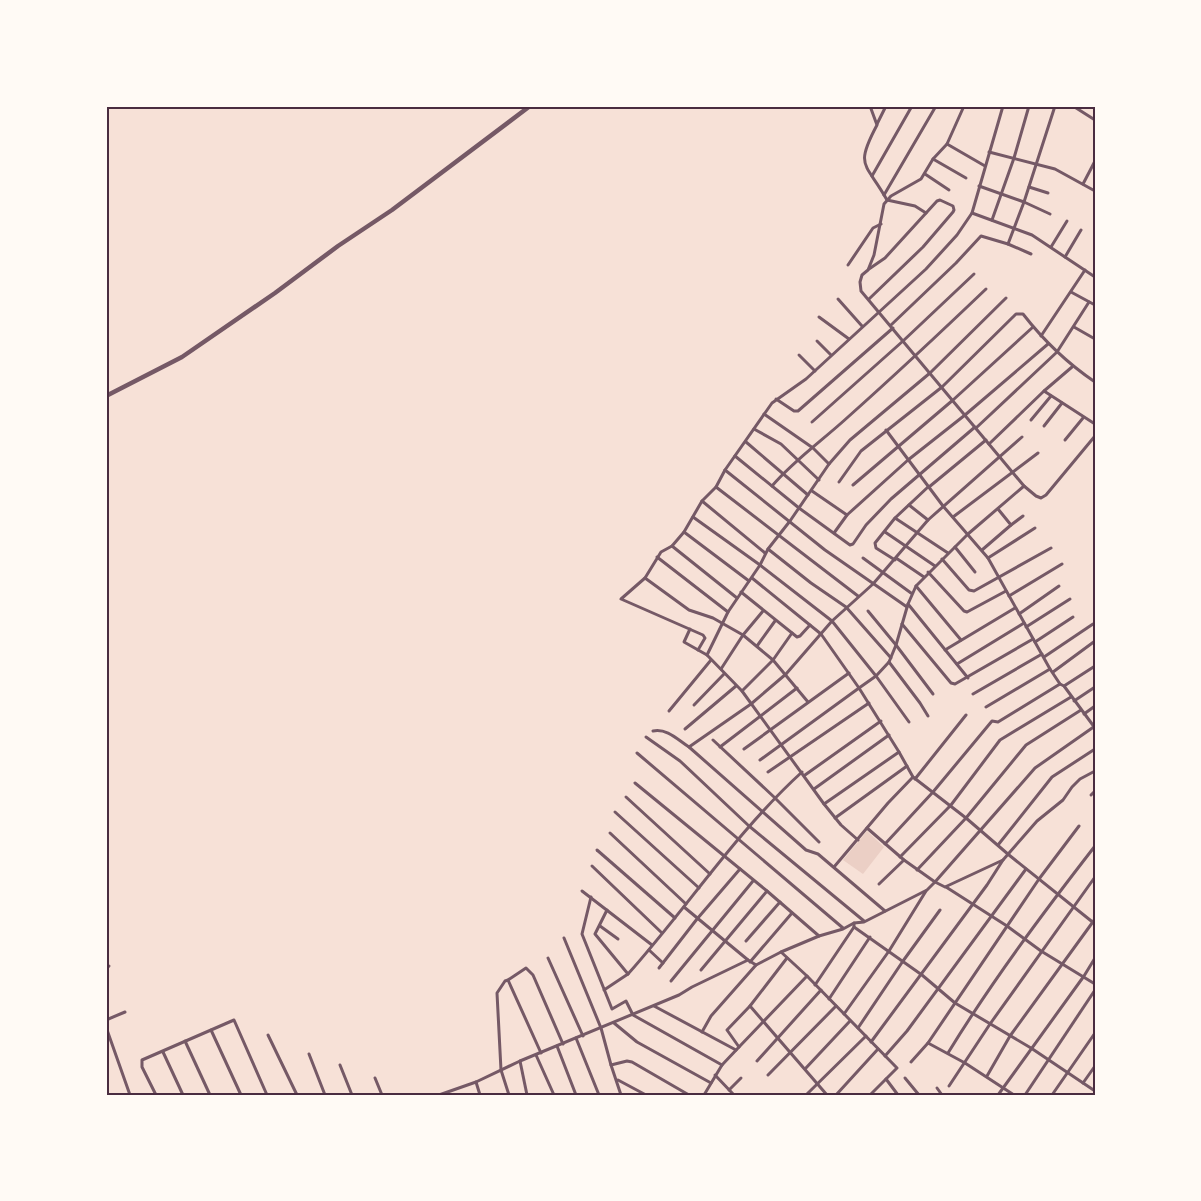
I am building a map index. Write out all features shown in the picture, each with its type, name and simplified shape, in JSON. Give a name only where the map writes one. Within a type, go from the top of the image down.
[{"type":"street","points":[[106,396],[190,351],[275,293],[338,246],[400,204],[530,106]]},
{"type":"street","points":[[870,106],[877,125]]},
{"type":"street","points":[[886,106],[867,144],[864,161],[887,200],[915,206],[926,213]]},
{"type":"street","points":[[872,176],[912,106]]},
{"type":"street","points":[[884,195],[936,106]]},
{"type":"street","points":[[868,270],[876,246],[882,210],[887,200],[916,182],[925,174],[934,159],[947,144],[964,106]]},
{"type":"street","points":[[698,650],[705,636],[621,599],[645,578],[652,569],[657,557],[664,549],[672,546],[684,532],[702,501],[716,487],[725,470],[776,399],[815,371],[945,249],[957,235],[972,213],[1003,106]]},
{"type":"street","points":[[992,220],[1014,158],[1029,106]]},
{"type":"street","points":[[1008,244],[1024,202],[1055,106]]},
{"type":"street","points":[[1073,106],[1095,120]]},
{"type":"street","points":[[1079,111],[1081,106]]},
{"type":"street","points":[[947,144],[985,166]]},
{"type":"street","points":[[989,152],[1055,169],[1095,191]]},
{"type":"street","points":[[934,159],[966,178]]},
{"type":"street","points":[[1084,184],[1095,161]]},
{"type":"street","points":[[925,174],[949,190]]},
{"type":"street","points":[[979,186],[1024,202],[1050,214]]},
{"type":"street","points":[[1029,187],[1048,193]]},
{"type":"street","points":[[869,299],[924,247],[954,210],[953,206],[940,200],[937,201],[885,258],[862,275],[860,286],[862,291],[1012,472],[1036,496],[1041,498],[1046,495],[1095,436]]},
{"type":"street","points":[[972,213],[1032,235],[1095,278]]},
{"type":"street","points":[[1051,247],[1067,221]]},
{"type":"street","points":[[848,265],[873,228],[881,224]]},
{"type":"street","points":[[1065,257],[1082,230]]},
{"type":"street","points":[[776,399],[794,411],[798,410],[892,327],[981,236],[986,236],[1031,254]]},
{"type":"street","points":[[1042,336],[1085,270]]},
{"type":"street","points":[[812,422],[974,274]]},
{"type":"street","points":[[772,486],[798,460],[916,356],[986,289]]},
{"type":"street","points":[[1071,292],[1095,305]]},
{"type":"street","points":[[707,656],[728,612],[760,565],[768,549],[812,491],[829,464],[850,440],[930,373],[1006,298]]},
{"type":"street","points":[[838,299],[862,326]]},
{"type":"street","points":[[735,456],[799,508],[848,544],[853,544],[866,525],[891,499],[975,427],[1057,352],[1089,302]]},
{"type":"street","points":[[839,482],[861,451],[942,387],[1016,314],[1023,314],[1048,344],[1072,366],[1095,382]]},
{"type":"street","points":[[820,317],[849,339]]},
{"type":"street","points":[[1074,326],[1095,339]]},
{"type":"street","points":[[853,486],[953,400],[1033,327]]},
{"type":"street","points":[[817,341],[831,355]]},
{"type":"street","points":[[834,533],[847,515],[908,460],[965,415],[1048,344]]},
{"type":"street","points":[[799,355],[815,371]]},
{"type":"street","points":[[924,577],[875,546],[875,543],[895,518],[929,487],[987,442],[1072,366]]},
{"type":"street","points":[[1044,390],[1050,396],[1095,424]]},
{"type":"street","points":[[1031,420],[1050,396]]},
{"type":"street","points":[[1044,426],[1062,404]]},
{"type":"street","points":[[764,414],[813,448],[829,464]]},
{"type":"street","points":[[1065,440],[1083,418]]},
{"type":"street","points":[[754,429],[782,444],[819,480]]},
{"type":"street","points":[[844,1014],[889,951],[927,890],[1035,768],[1094,727],[1051,671],[988,558],[943,506],[886,430]]},
{"type":"street","points":[[689,747],[751,704],[786,674],[832,621],[872,584],[918,534],[928,520],[999,456],[1022,438]]},
{"type":"street","points":[[746,442],[808,495]]},
{"type":"street","points":[[953,517],[1038,453]]},
{"type":"street","points":[[725,470],[825,550],[872,584],[907,605],[968,678]]},
{"type":"street","points":[[760,760],[876,676],[890,660],[911,593],[916,586],[968,534],[1024,486]]},
{"type":"street","points":[[716,487],[858,596]]},
{"type":"street","points":[[812,491],[847,515]]},
{"type":"street","points":[[702,501],[766,553]]},
{"type":"street","points":[[909,505],[928,520]]},
{"type":"street","points":[[998,509],[1011,525]]},
{"type":"street","points":[[982,550],[1023,516]]},
{"type":"street","points":[[693,517],[760,565],[832,621],[876,676],[909,722]]},
{"type":"street","points":[[895,518],[948,553]]},
{"type":"street","points":[[988,558],[1035,528]]},
{"type":"street","points":[[684,532],[821,634],[881,721],[914,778],[966,818],[1038,879],[1094,921],[1010,1036],[987,1076]]},
{"type":"street","points":[[884,532],[934,566]]},
{"type":"street","points":[[672,546],[737,598]]},
{"type":"street","points":[[955,548],[975,572]]},
{"type":"street","points":[[942,559],[972,591],[1051,548]]},
{"type":"street","points":[[768,549],[811,583],[846,607],[890,660],[928,716]]},
{"type":"street","points":[[657,557],[728,612]]},
{"type":"street","points":[[864,558],[911,593]]},
{"type":"street","points":[[1009,596],[1062,564]]},
{"type":"street","points":[[928,572],[967,612],[1006,591]]},
{"type":"street","points":[[645,578],[689,610],[724,623],[743,635],[773,660],[808,702]]},
{"type":"street","points":[[916,586],[961,640]]},
{"type":"street","points":[[1018,614],[1059,586]]},
{"type":"street","points":[[741,592],[798,637],[810,625]]},
{"type":"street","points":[[956,664],[1070,599]]},
{"type":"street","points":[[945,651],[1015,608]]},
{"type":"street","points":[[721,669],[743,635],[763,611]]},
{"type":"street","points":[[868,611],[933,694]]},
{"type":"street","points":[[902,624],[951,683],[955,684],[1034,641],[1073,617]]},
{"type":"street","points":[[757,646],[776,621]]},
{"type":"street","points":[[974,694],[1043,656],[1093,624]]},
{"type":"street","points":[[690,629],[684,642],[707,656],[742,691],[792,757],[824,804],[858,840]]},
{"type":"street","points":[[742,691],[773,660],[792,633]]},
{"type":"street","points":[[986,707],[1051,671],[1095,641]]},
{"type":"street","points":[[670,712],[711,660]]},
{"type":"street","points":[[1064,686],[1095,666]]},
{"type":"street","points":[[744,749],[849,673]]},
{"type":"street","points":[[694,705],[724,674]]},
{"type":"street","points":[[885,844],[933,792],[992,721],[998,722],[1060,684]]},
{"type":"street","points":[[685,729],[736,686]]},
{"type":"street","points":[[1074,701],[1095,687]]},
{"type":"street","points":[[720,747],[797,688]]},
{"type":"street","points":[[880,884],[950,805],[1000,740],[1070,696]]},
{"type":"street","points":[[768,772],[869,703]]},
{"type":"street","points":[[917,870],[966,818],[1026,745],[1095,706]]},
{"type":"street","points":[[834,867],[867,828],[914,778],[966,715]]},
{"type":"street","points":[[604,990],[628,974],[774,797],[803,774],[881,721]]},
{"type":"street","points":[[653,731],[659,730],[672,735],[689,747],[806,850],[818,854],[885,911]]},
{"type":"street","points":[[814,789],[889,735]]},
{"type":"street","points":[[646,737],[680,761],[749,826],[864,922]]},
{"type":"street","points":[[713,740],[819,842]]},
{"type":"street","points":[[998,845],[1052,777],[1095,749]]},
{"type":"street","points":[[824,804],[899,752]]},
{"type":"street","points":[[637,753],[843,929]]},
{"type":"street","points":[[836,818],[906,766]]},
{"type":"street","points":[[872,1042],[918,977],[922,975],[974,904],[1003,860],[1037,821],[1063,800],[1080,779],[1095,770]]},
{"type":"street","points":[[636,783],[819,936]]},
{"type":"street","points":[[1090,795],[1095,791]]},
{"type":"street","points":[[626,797],[710,874]]},
{"type":"street","points":[[615,812],[699,888]]},
{"type":"street","points":[[911,1062],[928,1043],[1038,879],[1079,826]]},
{"type":"street","points":[[867,828],[917,870],[974,904],[1041,951],[1095,984]]},
{"type":"street","points":[[610,833],[697,919],[756,965]]},
{"type":"street","points":[[948,1053],[972,1014],[1025,938],[1095,846]]},
{"type":"street","points":[[597,850],[675,918]]},
{"type":"street","points":[[945,887],[1003,860]]},
{"type":"street","points":[[592,866],[662,933]]},
{"type":"street","points":[[659,968],[697,919],[740,869]]},
{"type":"street","points":[[885,1056],[907,1031],[1026,869]]},
{"type":"street","points":[[949,1086],[990,1024],[1095,877]]},
{"type":"street","points":[[671,981],[754,881]]},
{"type":"street","points":[[702,1032],[711,1016],[756,965],[819,936],[864,922],[927,890]]},
{"type":"street","points":[[582,891],[652,945]]},
{"type":"street","points":[[701,970],[767,891]]},
{"type":"street","points":[[591,897],[582,934],[612,1009],[626,1001],[634,1015],[722,1066]]},
{"type":"street","points":[[746,941],[780,902]]},
{"type":"street","points":[[607,910],[595,934],[628,974]]},
{"type":"street","points":[[858,1028],[940,910]]},
{"type":"street","points":[[439,1095],[476,1082],[520,1061],[634,1015],[749,961],[792,913]]},
{"type":"street","points":[[854,925],[939,988],[955,1003],[1031,1048],[1095,1091]]},
{"type":"street","points":[[815,985],[854,925]]},
{"type":"street","points":[[600,926],[618,939]]},
{"type":"street","points":[[829,999],[870,937]]},
{"type":"street","points":[[564,938],[601,1028],[621,1095]]},
{"type":"street","points":[[649,950],[663,963]]},
{"type":"street","points":[[781,952],[897,1068],[872,1094]]},
{"type":"street","points":[[548,958],[583,1036]]},
{"type":"street","points":[[739,1047],[727,1030],[750,1006],[787,958]]},
{"type":"street","points":[[998,1095],[1095,958]]},
{"type":"street","points":[[509,1095],[501,1070],[497,993],[505,981],[526,968],[533,975],[563,1044]]},
{"type":"street","points":[[704,1094],[722,1066],[807,976]]},
{"type":"street","points":[[508,980],[541,1053]]},
{"type":"street","points":[[757,1061],[821,990]]},
{"type":"street","points":[[1025,1095],[1095,990]]},
{"type":"street","points":[[654,1006],[736,1050]]},
{"type":"street","points":[[750,1006],[827,1095]]},
{"type":"street","points":[[768,1075],[836,1006]]},
{"type":"street","points":[[106,1020],[124,1012]]},
{"type":"street","points":[[156,1095],[141,1063],[145,1059],[234,1020],[267,1095]]},
{"type":"street","points":[[805,1068],[850,1021]]},
{"type":"street","points":[[614,1023],[637,1042],[711,1083]]},
{"type":"street","points":[[106,1027],[130,1095]]},
{"type":"street","points":[[211,1030],[240,1095]]},
{"type":"street","points":[[1052,1095],[1095,1033]]},
{"type":"street","points":[[268,1035],[296,1095]]},
{"type":"street","points":[[806,1095],[866,1036]]},
{"type":"street","points":[[576,1038],[599,1095]]},
{"type":"street","points":[[185,1041],[210,1095]]},
{"type":"street","points":[[928,1043],[987,1076],[1014,1095]]},
{"type":"street","points":[[558,1046],[576,1095]]},
{"type":"street","points":[[836,1095],[878,1049]]},
{"type":"street","points":[[163,1052],[183,1095]]},
{"type":"street","points":[[309,1054],[326,1095]]},
{"type":"street","points":[[536,1055],[554,1095]]},
{"type":"street","points":[[520,1061],[527,1095]]},
{"type":"street","points":[[611,1065],[627,1061],[632,1062],[690,1095]]},
{"type":"street","points":[[340,1065],[352,1095]]},
{"type":"street","points":[[1083,1083],[1095,1066]]},
{"type":"street","points":[[715,1076],[734,1095]]},
{"type":"street","points":[[375,1078],[382,1095]]},
{"type":"street","points":[[729,1090],[741,1078]]},
{"type":"street","points":[[905,1078],[919,1095]]},
{"type":"street","points":[[886,1079],[898,1095]]},
{"type":"street","points":[[617,1080],[646,1095]]},
{"type":"street","points":[[476,1082],[480,1095]]},
{"type":"street","points":[[938,1088],[942,1095]]},
{"type":"street","points":[[106,1089],[108,1095]]},
{"type":"street","points":[[458,1089],[460,1095]]},
{"type":"shaded area","points":[[867,831],[884,847],[863,874],[843,860]]}]
